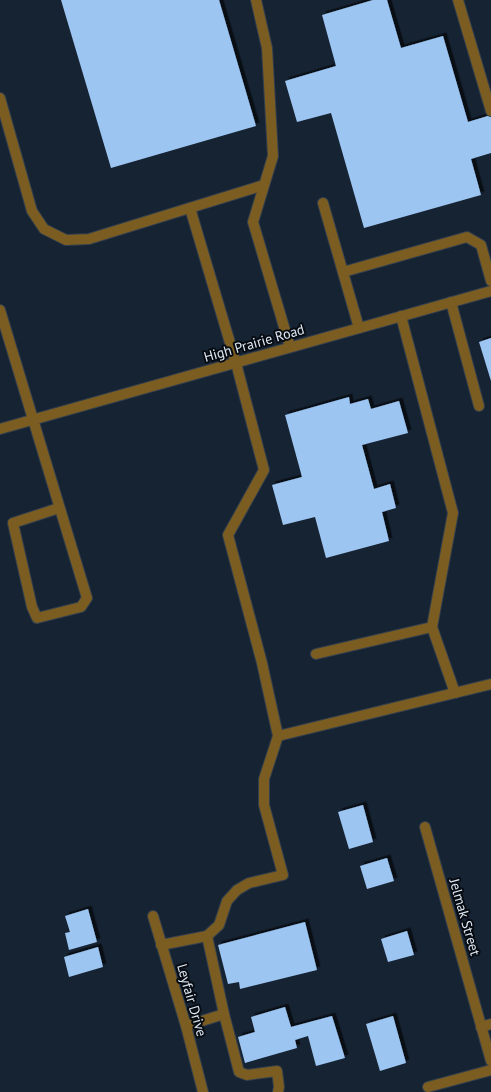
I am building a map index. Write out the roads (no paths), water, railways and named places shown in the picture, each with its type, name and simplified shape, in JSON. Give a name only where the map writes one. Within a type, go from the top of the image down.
[{"type":"street","points":[[256,0],[267,48],[273,156],[253,222],[290,348]]},
{"type":"street","points":[[458,0],[491,111]]},
{"type":"street","points":[[0,98],[32,211],[44,229],[66,240],[89,240],[264,185]]},
{"type":"street","points":[[324,203],[359,328]]},
{"type":"street","points":[[161,945],[207,936],[219,925],[227,901],[237,890],[249,883],[283,875],[264,805],[264,779],[278,736],[262,664],[228,535],[264,470],[236,363],[190,208]]},
{"type":"street","points":[[343,272],[467,238],[481,245],[491,281]]},
{"type":"street","name":"High Prairie Road","points":[[0,429],[491,291]]},
{"type":"street","points":[[451,302],[479,406]]},
{"type":"street","points":[[0,310],[29,421],[60,508],[86,598],[81,607],[37,618],[32,607],[13,523],[60,508]]},
{"type":"street","points":[[401,316],[453,513],[432,628],[455,693]]},
{"type":"street","points":[[316,654],[432,628]]},
{"type":"street","points":[[278,736],[491,684]]},
{"type":"street","name":"Jelmak Street","points":[[425,828],[486,1025],[491,1061]]},
{"type":"street","name":"Leyfair Drive","points":[[153,916],[204,1092]]},
{"type":"street","points":[[207,936],[224,1014],[239,1072],[247,1075],[278,1071],[278,1092]]},
{"type":"street","points":[[186,1026],[224,1014]]},
{"type":"street","points":[[428,1087],[491,1070]]}]
